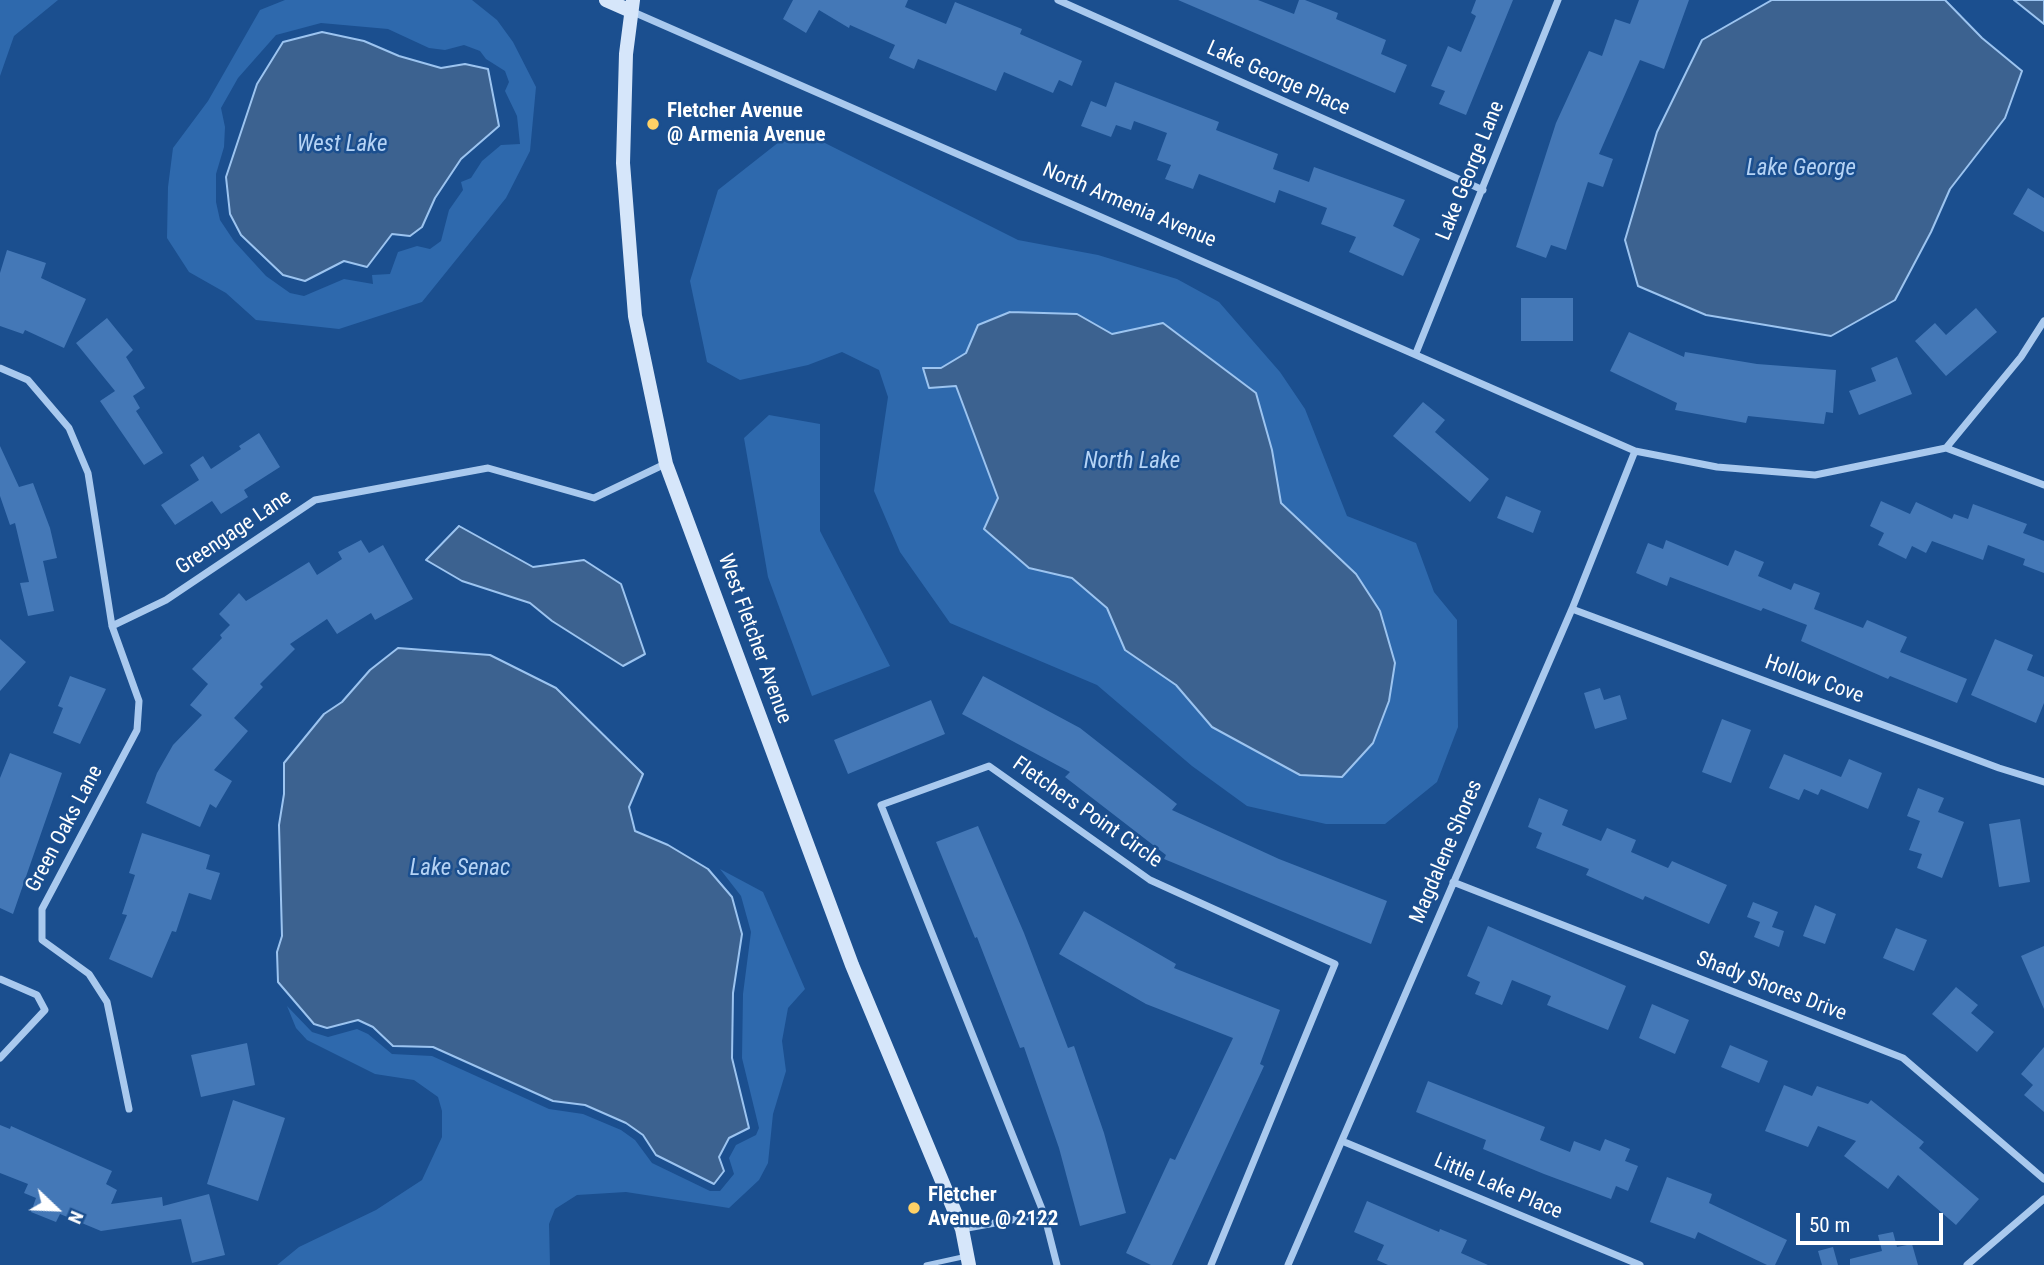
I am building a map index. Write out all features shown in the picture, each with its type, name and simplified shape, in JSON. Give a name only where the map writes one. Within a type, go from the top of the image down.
[{"type":"main road","name":"North Armenia Avenue","points":[[606,0],[632,6]]},
{"type":"main road","name":"West Fletcher Avenue","points":[[632,6],[625,54],[624,177],[635,316],[666,464],[852,965],[962,1229],[968,1261]]},
{"type":"street","name":"Lake George Place","points":[[1058,0],[1483,190]]},
{"type":"street","name":"Lake George Lane","points":[[1416,353],[1558,0]]},
{"type":"street","name":"North Armenia Avenue","points":[[632,6],[1635,451],[1717,467],[1815,475],[1946,448]]},
{"type":"street","points":[[2044,321],[2021,357],[1946,448],[2044,485]]},
{"type":"street","points":[[0,368],[28,380],[69,428],[88,473],[112,626]]},
{"type":"street","name":"Magdalene Shores","points":[[1288,1265],[1572,609],[1635,451]]},
{"type":"street","name":"Greengage Lane","points":[[112,626],[166,600],[315,500],[488,468],[594,498],[666,464]]},
{"type":"street","name":"Hollow Cove","points":[[1572,609],[1999,768],[2044,782]]},
{"type":"street","name":"Green Oaks Lane","points":[[112,626],[139,701],[137,730],[42,909],[42,940],[89,974],[107,1002],[129,1109]]},
{"type":"street","name":"Fletchers Point Circle","points":[[1056,1265],[1044,1214],[881,805],[989,766],[1150,880],[1335,964],[1211,1265]]},
{"type":"street","name":"Shady Shores Drive","points":[[1453,882],[1903,1058],[2044,1178]]},
{"type":"street","points":[[0,979],[37,995],[45,1010],[0,1058]]},
{"type":"street","name":"Little Lake Place","points":[[1342,1141],[1640,1265]]},
{"type":"street","points":[[1967,1265],[2044,1199]]},
{"type":"street","points":[[962,1229],[1044,1214]]},
{"type":"lane","points":[[926,1265],[968,1261]]},
{"type":"shaded area","points":[[0,0],[58,0],[14,36],[0,76]]},
{"type":"shaded area","points":[[285,0],[472,0],[497,20],[513,42],[536,87],[530,151],[506,198],[422,302],[339,329],[256,320],[226,293],[189,272],[167,238],[168,187],[173,148],[208,101],[260,10]],"holes":[[[321,23],[388,29],[429,48],[445,50],[464,45],[480,51],[486,59],[505,71],[509,82],[505,91],[517,116],[520,144],[501,145],[482,161],[471,178],[461,182],[463,190],[449,210],[441,241],[430,249],[417,246],[398,252],[390,274],[372,275],[373,284],[344,279],[304,296],[290,293],[266,276],[234,241],[220,220],[216,202],[216,174],[224,147],[225,127],[221,108],[238,78],[276,35]]]},
{"type":"shaded area","points":[[817,139],[1018,240],[1098,255],[1177,279],[1219,302],[1280,372],[1305,409],[1347,516],[1416,543],[1434,592],[1457,620],[1458,727],[1437,782],[1385,824],[1326,824],[1247,806],[1192,766],[1097,685],[950,623],[900,552],[874,491],[888,397],[879,370],[842,352],[808,365],[740,380],[707,362],[690,281],[718,190],[779,142]]},
{"type":"shaded area","points":[[769,415],[820,424],[820,531],[890,666],[812,696],[768,577],[744,438]]},
{"type":"shaded area","points":[[720,869],[763,892],[805,989],[788,1008],[782,1041],[786,1071],[773,1114],[768,1163],[759,1180],[729,1208],[626,1192],[577,1195],[555,1209],[549,1224],[550,1265],[277,1265],[299,1247],[376,1210],[422,1180],[442,1137],[442,1111],[438,1097],[414,1080],[375,1074],[307,1040],[296,1028],[287,1006],[312,1032],[328,1037],[357,1029],[368,1034],[392,1054],[432,1056],[549,1109],[583,1114],[621,1130],[635,1140],[652,1163],[710,1191],[720,1191],[734,1174],[729,1158],[736,1145],[756,1135],[759,1128],[742,1058],[743,994],[751,932],[741,896]]},
{"type":"water","name":"Lake George","points":[[1772,0],[1945,0],[1982,38],[2022,71],[2005,118],[1950,189],[1895,300],[1831,336],[1706,315],[1638,286],[1625,240],[1657,132],[1702,40]]},
{"type":"water","points":[[2014,0],[2044,0],[2044,24]]},
{"type":"water","name":"West Lake","points":[[322,32],[364,41],[399,56],[441,68],[465,64],[488,69],[499,126],[461,159],[435,198],[422,227],[410,236],[392,234],[367,267],[344,261],[305,281],[283,275],[241,235],[230,214],[226,177],[257,84],[283,42]]},
{"type":"water","name":"North Lake","points":[[1010,312],[1077,314],[1112,334],[1163,323],[1256,393],[1272,450],[1281,503],[1356,574],[1380,611],[1395,663],[1389,701],[1373,743],[1342,777],[1300,775],[1212,727],[1176,685],[1125,650],[1107,608],[1072,578],[1029,568],[984,529],[998,498],[956,386],[929,388],[923,368],[941,368],[966,353],[978,325]]},
{"type":"water","points":[[459,526],[533,567],[584,560],[621,584],[645,654],[623,666],[552,621],[530,603],[462,581],[426,560]]},
{"type":"water","name":"Lake Senac","points":[[398,648],[490,655],[556,688],[643,774],[629,807],[635,831],[668,845],[708,869],[732,897],[742,934],[733,993],[732,1058],[749,1128],[729,1138],[719,1157],[724,1171],[714,1184],[656,1155],[643,1135],[626,1123],[585,1105],[553,1101],[433,1047],[393,1046],[373,1027],[358,1020],[327,1028],[314,1024],[278,982],[277,952],[282,936],[279,825],[284,794],[284,763],[324,714],[342,702],[370,670]]},
{"type":"building","points":[[793,0],[908,0],[905,7],[946,24],[955,2],[1022,29],[1020,34],[1082,61],[1072,86],[1059,80],[1053,93],[1004,72],[996,91],[918,59],[914,69],[889,58],[895,45],[850,25],[849,28],[819,10],[806,33],[783,19]]},
{"type":"building","points":[[1178,0],[1258,0],[1294,14],[1299,0],[1305,0],[1338,13],[1336,19],[1386,40],[1381,54],[1407,65],[1395,93]]},
{"type":"building","points":[[1476,0],[1513,0],[1466,115],[1439,104],[1445,91],[1431,86],[1448,46],[1461,52],[1476,16],[1471,13]]},
{"type":"building","points":[[1639,0],[1689,0],[1664,69],[1640,60],[1599,154],[1613,159],[1603,187],[1588,182],[1566,250],[1551,245],[1546,258],[1516,247],[1556,123],[1589,51],[1602,56],[1615,19],[1630,24]]},
{"type":"building","points":[[1115,82],[1219,122],[1216,130],[1278,154],[1273,169],[1309,182],[1314,167],[1405,200],[1393,226],[1420,239],[1403,276],[1349,252],[1356,237],[1321,224],[1327,208],[1279,190],[1275,203],[1199,174],[1193,189],[1165,179],[1171,165],[1157,160],[1167,133],[1134,121],[1131,130],[1116,125],[1111,137],[1081,126],[1091,101],[1106,107]]},
{"type":"building","points":[[2028,188],[2044,198],[2044,232],[2013,214]]},
{"type":"building","points":[[7,250],[46,263],[41,278],[86,299],[64,348],[25,330],[23,334],[0,326],[0,273]]},
{"type":"building","points":[[1521,298],[1573,298],[1573,341],[1521,341]]},
{"type":"building","points":[[1976,308],[1997,332],[1946,376],[1915,341],[1935,323],[1946,335]]},
{"type":"building","points":[[107,318],[133,350],[126,357],[145,388],[133,396],[140,408],[136,411],[163,453],[144,465],[100,401],[115,391],[76,343]]},
{"type":"building","points":[[1629,332],[1684,357],[1685,352],[1757,364],[1836,370],[1833,413],[1826,412],[1824,424],[1748,416],[1746,423],[1675,410],[1677,403],[1610,371]]},
{"type":"building","points":[[1897,357],[1912,394],[1859,415],[1849,391],[1876,381],[1871,368]]},
{"type":"building","points":[[1423,402],[1445,420],[1435,432],[1489,479],[1470,502],[1393,436]]},
{"type":"building","points":[[259,433],[280,467],[244,490],[248,497],[221,514],[212,501],[175,525],[161,505],[199,480],[190,465],[203,456],[211,469]]},
{"type":"building","points":[[0,446],[19,487],[33,483],[50,528],[57,558],[43,561],[54,611],[28,616],[20,583],[29,582],[15,523],[10,525],[0,496]]},
{"type":"building","points":[[1506,496],[1541,511],[1533,533],[1497,518]]},
{"type":"building","points":[[1881,501],[1910,514],[1916,502],[1952,519],[1954,514],[1968,519],[1973,504],[2027,524],[2023,533],[2044,541],[2044,573],[2023,565],[2025,559],[1988,545],[1983,560],[1932,541],[1926,553],[1912,546],[1906,559],[1878,545],[1884,533],[1870,526]]},
{"type":"building","points":[[361,540],[369,553],[383,545],[413,599],[375,620],[371,613],[337,634],[327,619],[290,644],[295,649],[260,684],[263,687],[234,718],[248,731],[214,770],[232,781],[216,808],[210,804],[200,827],[146,803],[157,773],[173,745],[202,715],[190,705],[208,684],[192,669],[222,638],[220,635],[230,625],[219,614],[239,593],[246,601],[309,562],[317,575],[342,559],[338,552]]},
{"type":"building","points":[[1666,540],[1728,566],[1735,550],[1764,562],[1758,576],[1791,590],[1794,583],[1820,593],[1814,609],[1863,628],[1867,620],[1907,637],[1900,652],[1967,679],[1957,703],[1890,676],[1888,679],[1801,641],[1807,625],[1670,577],[1667,586],[1636,573],[1648,543],[1663,549]]},
{"type":"building","points":[[0,639],[26,662],[0,691]]},
{"type":"building","points":[[1995,639],[2033,655],[2027,670],[2044,677],[2044,703],[2036,723],[1971,695]]},
{"type":"building","points":[[70,676],[106,689],[80,744],[53,733],[63,708],[58,706]]},
{"type":"building","points":[[983,676],[1080,728],[1177,804],[1172,810],[1279,859],[1387,901],[1371,944],[1164,859],[1166,855],[1065,777],[1070,772],[962,714]]},
{"type":"building","points":[[1600,688],[1604,700],[1620,695],[1627,719],[1595,729],[1584,693]]},
{"type":"building","points":[[931,700],[945,734],[848,774],[834,740]]},
{"type":"building","points":[[1722,719],[1751,730],[1731,783],[1702,772]]},
{"type":"building","points":[[10,753],[62,773],[13,914],[0,908],[0,778]]},
{"type":"building","points":[[1784,754],[1841,777],[1849,759],[1882,773],[1868,809],[1821,789],[1818,795],[1804,789],[1799,800],[1769,788]]},
{"type":"building","points":[[1918,788],[1944,798],[1938,812],[1964,822],[1942,878],[1917,868],[1922,854],[1909,850],[1920,821],[1907,816]]},
{"type":"building","points":[[1539,798],[1568,810],[1562,825],[1601,841],[1607,828],[1636,840],[1631,852],[1668,868],[1672,861],[1727,885],[1709,924],[1645,896],[1643,900],[1586,875],[1589,869],[1536,848],[1542,833],[1528,827]]},
{"type":"building","points":[[2020,819],[2030,882],[1999,887],[1989,824]]},
{"type":"building","points":[[978,826],[1024,933],[1068,1048],[1074,1046],[1104,1133],[1126,1213],[1080,1226],[1059,1148],[1024,1047],[1020,1048],[936,842]]},
{"type":"building","points":[[142,833],[210,855],[206,869],[220,873],[211,900],[189,893],[176,932],[172,931],[152,978],[109,959],[127,915],[122,914],[135,875],[129,873]]},
{"type":"building","points":[[1753,902],[1778,912],[1772,927],[1784,931],[1779,947],[1754,937],[1760,922],[1747,917]]},
{"type":"building","points":[[1815,905],[1836,914],[1825,944],[1803,936]]},
{"type":"building","points":[[1084,911],[1176,964],[1174,968],[1280,1010],[1260,1064],[1264,1066],[1172,1265],[1151,1265],[1126,1253],[1170,1158],[1175,1160],[1233,1038],[1146,1004],[1059,954]]},
{"type":"building","points":[[1488,926],[1626,986],[1608,1030],[1547,1005],[1551,996],[1512,980],[1502,1005],[1475,994],[1480,982],[1467,976]]},
{"type":"building","points":[[1896,928],[1927,940],[1914,971],[1883,958]]},
{"type":"building","points":[[2044,946],[2044,1009],[2021,956]]},
{"type":"building","points":[[1956,987],[1978,1005],[1971,1013],[1994,1032],[1977,1052],[1932,1014]]},
{"type":"building","points":[[1652,1004],[1689,1020],[1675,1054],[1639,1038]]},
{"type":"building","points":[[247,1043],[255,1085],[201,1097],[191,1055]]},
{"type":"building","points":[[1730,1045],[1768,1061],[1759,1083],[1721,1067]]},
{"type":"building","points":[[2044,1047],[2044,1112],[2024,1095],[2033,1085],[2021,1074]]},
{"type":"building","points":[[1428,1081],[1545,1127],[1540,1140],[1570,1152],[1574,1141],[1600,1151],[1605,1139],[1630,1149],[1625,1161],[1638,1166],[1628,1191],[1616,1186],[1611,1199],[1483,1149],[1486,1140],[1416,1112]]},
{"type":"building","points":[[1784,1085],[1812,1096],[1817,1086],[1868,1104],[1871,1100],[1924,1142],[1919,1148],[1979,1199],[1956,1225],[1898,1175],[1888,1189],[1844,1156],[1856,1141],[1818,1126],[1808,1147],[1765,1131]]},
{"type":"building","points":[[233,1100],[285,1118],[258,1201],[207,1184]]},
{"type":"building","points":[[0,1125],[10,1129],[11,1126],[112,1171],[106,1184],[117,1190],[111,1204],[162,1197],[163,1206],[209,1194],[225,1255],[192,1263],[181,1219],[101,1231],[60,1214],[56,1222],[31,1212],[36,1198],[24,1193],[28,1184],[0,1173]]},
{"type":"building","points":[[1667,1177],[1712,1194],[1709,1203],[1787,1240],[1775,1265],[1767,1265],[1698,1232],[1695,1239],[1650,1222]]},
{"type":"building","points":[[1367,1201],[1439,1232],[1440,1229],[1467,1240],[1461,1253],[1488,1265],[1388,1265],[1377,1260],[1384,1245],[1354,1232]]},
{"type":"building","points":[[1893,1232],[1897,1247],[1912,1244],[1918,1265],[1850,1265],[1850,1259],[1882,1251],[1878,1235]]},
{"type":"building","points":[[1833,1247],[1838,1265],[1822,1265],[1818,1251]]},
{"type":"place","name":"Fletcher Avenue @ Armenia Avenue","points":[[653,124]]},
{"type":"place","name":"Fletcher Avenue @ 2122","points":[[914,1208]]}]
